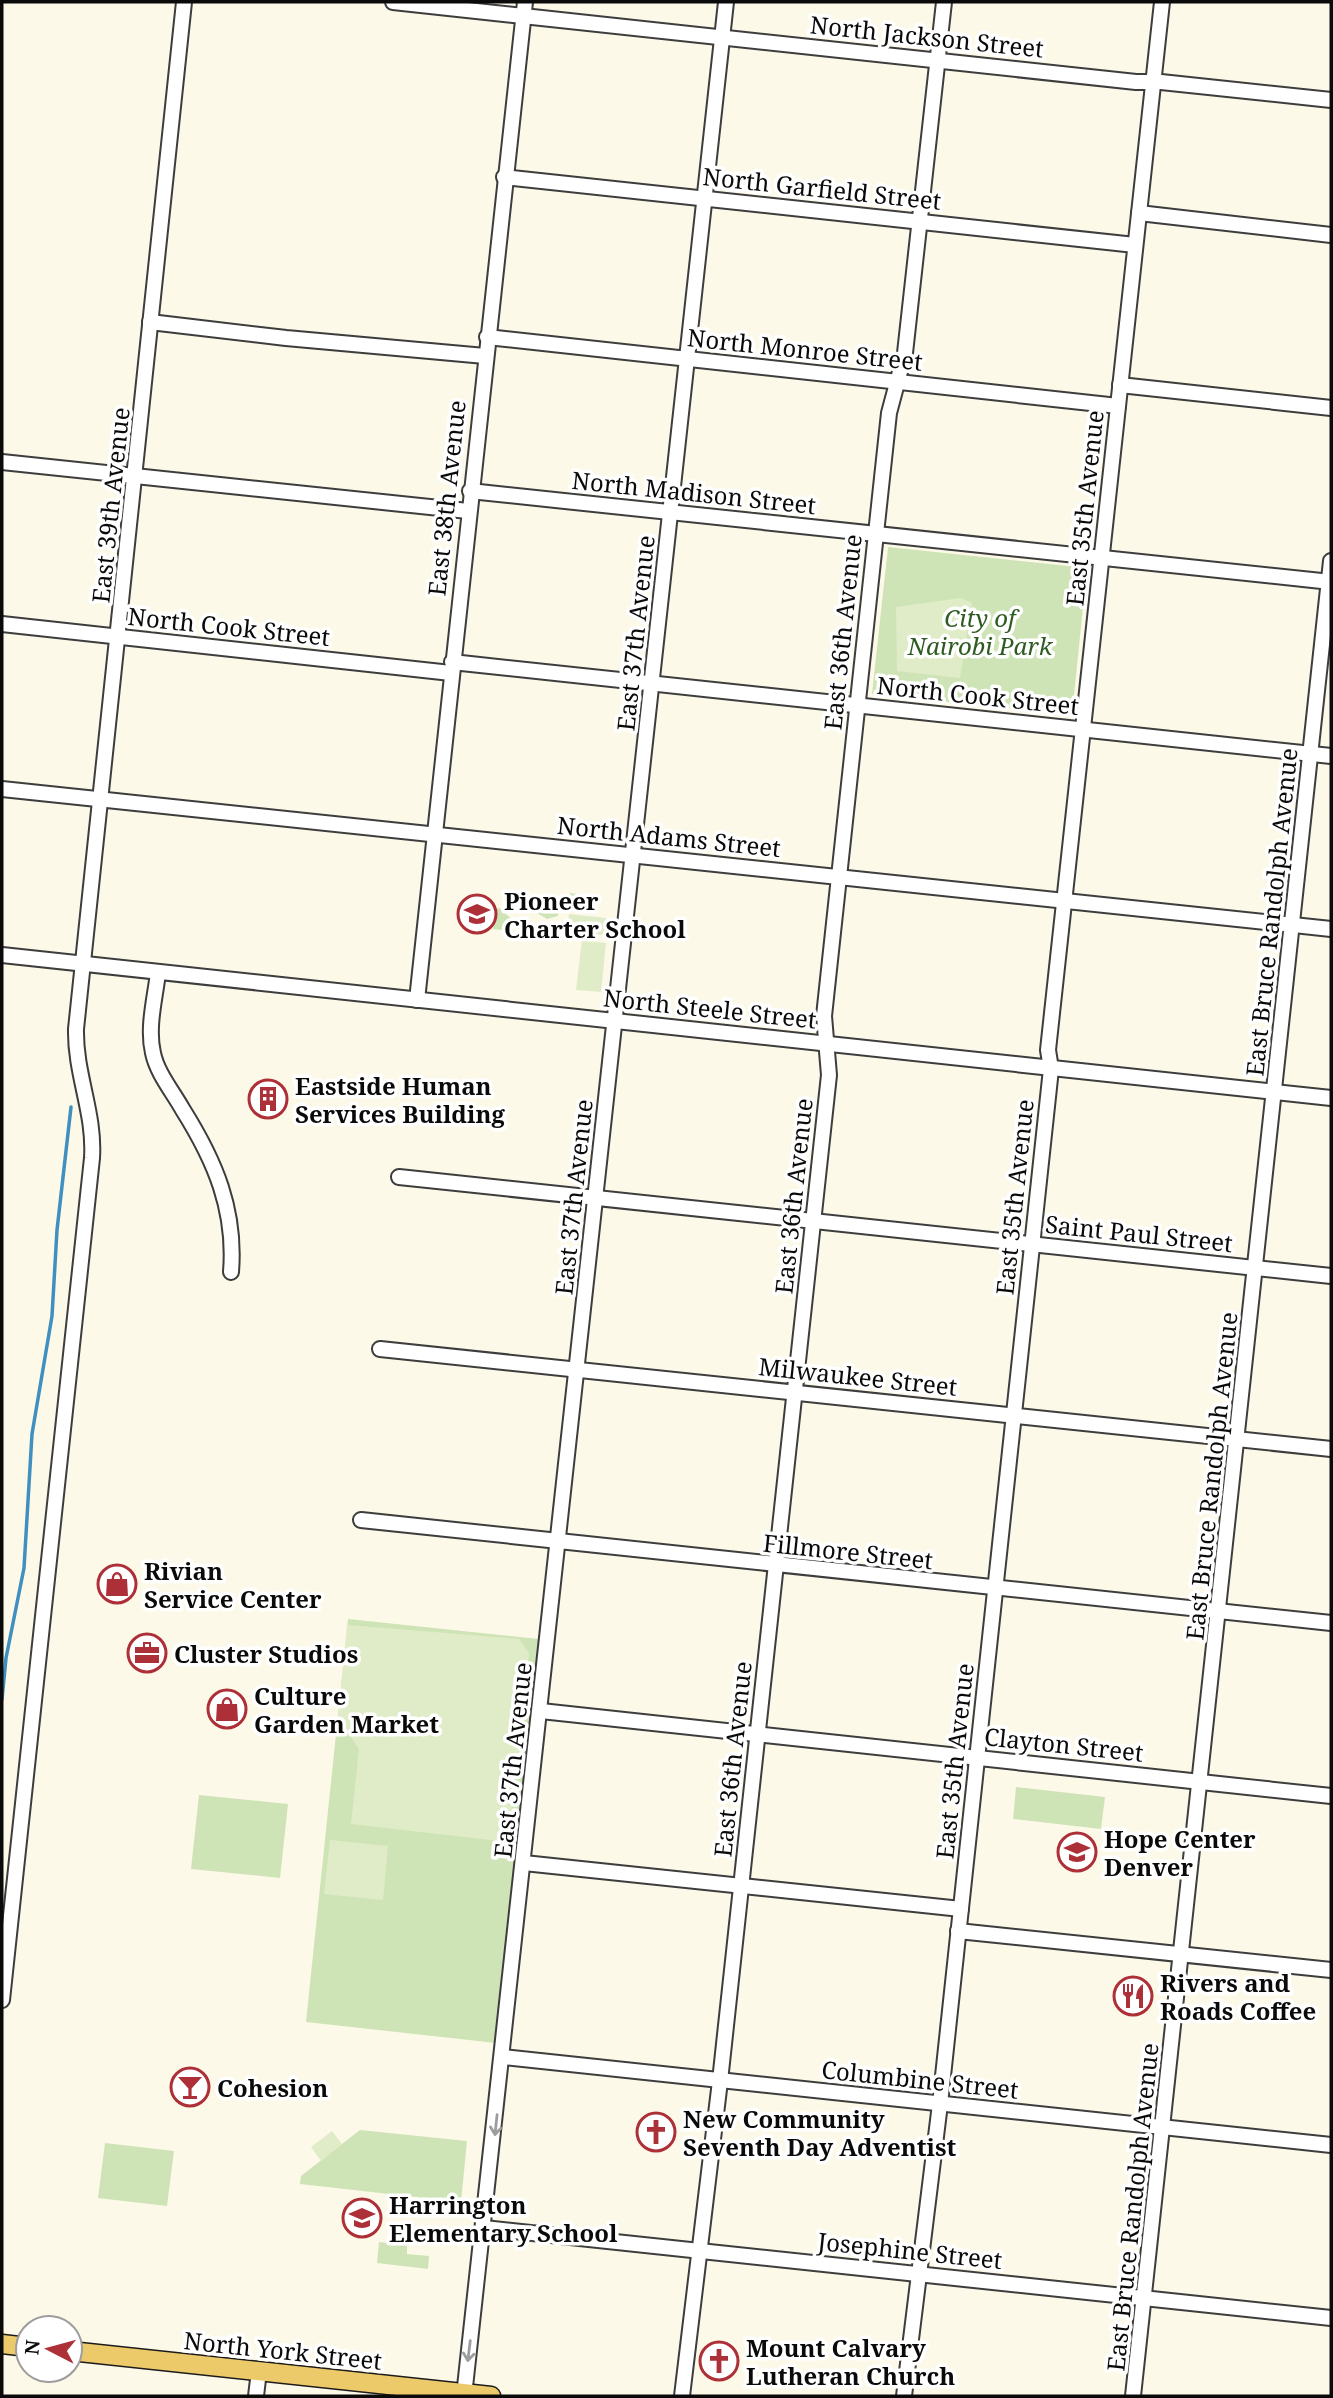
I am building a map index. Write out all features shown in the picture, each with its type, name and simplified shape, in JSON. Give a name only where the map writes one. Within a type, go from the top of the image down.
[{"type":"main road","name":"North York Street","points":[[84,2352],[491,2396]]},
{"type":"street","name":"East 39th Avenue","points":[[2,2000],[92,1158],[91,1115],[76,1053],[76,963],[101,800],[184,2]]},
{"type":"street","name":"North Jackson Street","points":[[393,2],[524,9],[722,37],[1136,82],[1153,81],[1331,100]]},
{"type":"street","name":"East 37th Avenue","points":[[464,2395],[726,2]]},
{"type":"street","name":"East 36th Avenue","points":[[682,2396],[720,2081],[829,1075],[824,1016],[875,534],[889,413],[905,354],[944,2]]},
{"type":"street","name":"East 35th Avenue","points":[[904,2396],[940,2104],[1051,1069],[1048,1050],[1162,2]]},
{"type":"street","name":"East 38th Avenue","points":[[417,1000],[524,9]]},
{"type":"street","name":"North Garfield Street","points":[[504,177],[1135,245]]},
{"type":"street","points":[[1139,213],[1331,235]]},
{"type":"street","points":[[150,322],[286,338],[485,356]]},
{"type":"street","name":"North Monroe Street","points":[[487,337],[1118,406]]},
{"type":"street","points":[[1120,385],[1331,408]]},
{"type":"street","points":[[2,462],[468,511]]},
{"type":"street","name":"North Madison Street","points":[[470,491],[1330,582]]},
{"type":"street","name":"East Bruce Randolph Avenue","points":[[1133,2396],[1146,2298],[1331,561]]},
{"type":"street","name":"North Cook Street","points":[[2,624],[452,668],[652,684],[1331,755]]},
{"type":"street","name":"North Adams Street","points":[[2,789],[1331,929]]},
{"type":"street","name":"North Steele Street","points":[[2,955],[1331,1098]]},
{"type":"street","points":[[158,972],[152,1051],[161,1073],[210,1154],[221,1180],[231,1227],[230,1272]]},
{"type":"street","name":"Saint Paul Street","points":[[399,1177],[1331,1276]]},
{"type":"street","name":"Milwaukee Street","points":[[380,1349],[1331,1449]]},
{"type":"street","name":"Fillmore Street","points":[[361,1520],[995,1590],[1331,1623]]},
{"type":"street","name":"Clayton Street","points":[[541,1711],[1331,1796]]},
{"type":"street","points":[[524,1863],[961,1909]]},
{"type":"street","points":[[958,1931],[1331,1970]]},
{"type":"street","name":"Columbine Street","points":[[503,2057],[1331,2145]]},
{"type":"street","name":"Josephine Street","points":[[484,2228],[1331,2318]]},
{"type":"street","points":[[257,2396],[259,2371]]},
{"type":"green space","name":"City of Nairobi Park","points":[[888,547],[1087,568],[1072,715],[872,694]]},
{"type":"green space","points":[[961,598],[972,603],[960,678],[897,671],[896,607]]},
{"type":"green space","points":[[570,893],[591,896],[594,904],[591,910],[568,911]]},
{"type":"green space","points":[[522,896],[560,901],[558,916],[547,919],[514,899]]},
{"type":"green space","points":[[499,908],[513,920],[513,931],[493,929],[494,909]]},
{"type":"green space","points":[[569,914],[606,918],[604,935],[567,931]]},
{"type":"green space","points":[[582,940],[606,943],[601,992],[576,990]]},
{"type":"green space","points":[[348,1619],[539,1639],[496,2043],[306,2022]]},
{"type":"green space","points":[[347,1625],[519,1639],[529,1653],[508,1842],[351,1824],[359,1749],[338,1718]]},
{"type":"green space","points":[[1016,1787],[1105,1797],[1101,1829],[1013,1819]]},
{"type":"green space","points":[[199,1795],[288,1804],[280,1878],[191,1869]]},
{"type":"green space","points":[[330,1840],[388,1846],[383,1900],[324,1894]]},
{"type":"green space","points":[[360,2130],[467,2141],[461,2202],[300,2184],[301,2176]]},
{"type":"green space","points":[[332,2131],[342,2144],[321,2161],[311,2147]]},
{"type":"green space","points":[[105,2143],[174,2151],[167,2206],[98,2198]]},
{"type":"green space","points":[[379,2242],[407,2245],[407,2254],[429,2256],[428,2269],[377,2263]]},
{"type":"waterway","points":[[2,1699],[6,1658],[24,1568],[32,1434],[52,1316],[57,1230],[71,1107]]},
{"type":"place","name":"Pioneer Charter School","points":[[477,914]]},
{"type":"place","name":"Eastside Human Services Building","points":[[268,1099]]},
{"type":"place","name":"Rivian Service Center","points":[[117,1584]]},
{"type":"place","name":"Cluster Studios","points":[[147,1653]]},
{"type":"place","name":"Culture Garden Market","points":[[227,1709]]},
{"type":"place","name":"Hope Center Denver","points":[[1077,1852]]},
{"type":"place","name":"Rivers and Roads Coffee","points":[[1133,1996]]},
{"type":"place","name":"Cohesion","points":[[190,2087]]},
{"type":"place","name":"New Community Seventh Day Adventist","points":[[656,2132]]},
{"type":"place","name":"Harrington Elementary School","points":[[362,2218]]},
{"type":"place","name":"Mount Calvary Lutheran Church","points":[[719,2361]]}]
